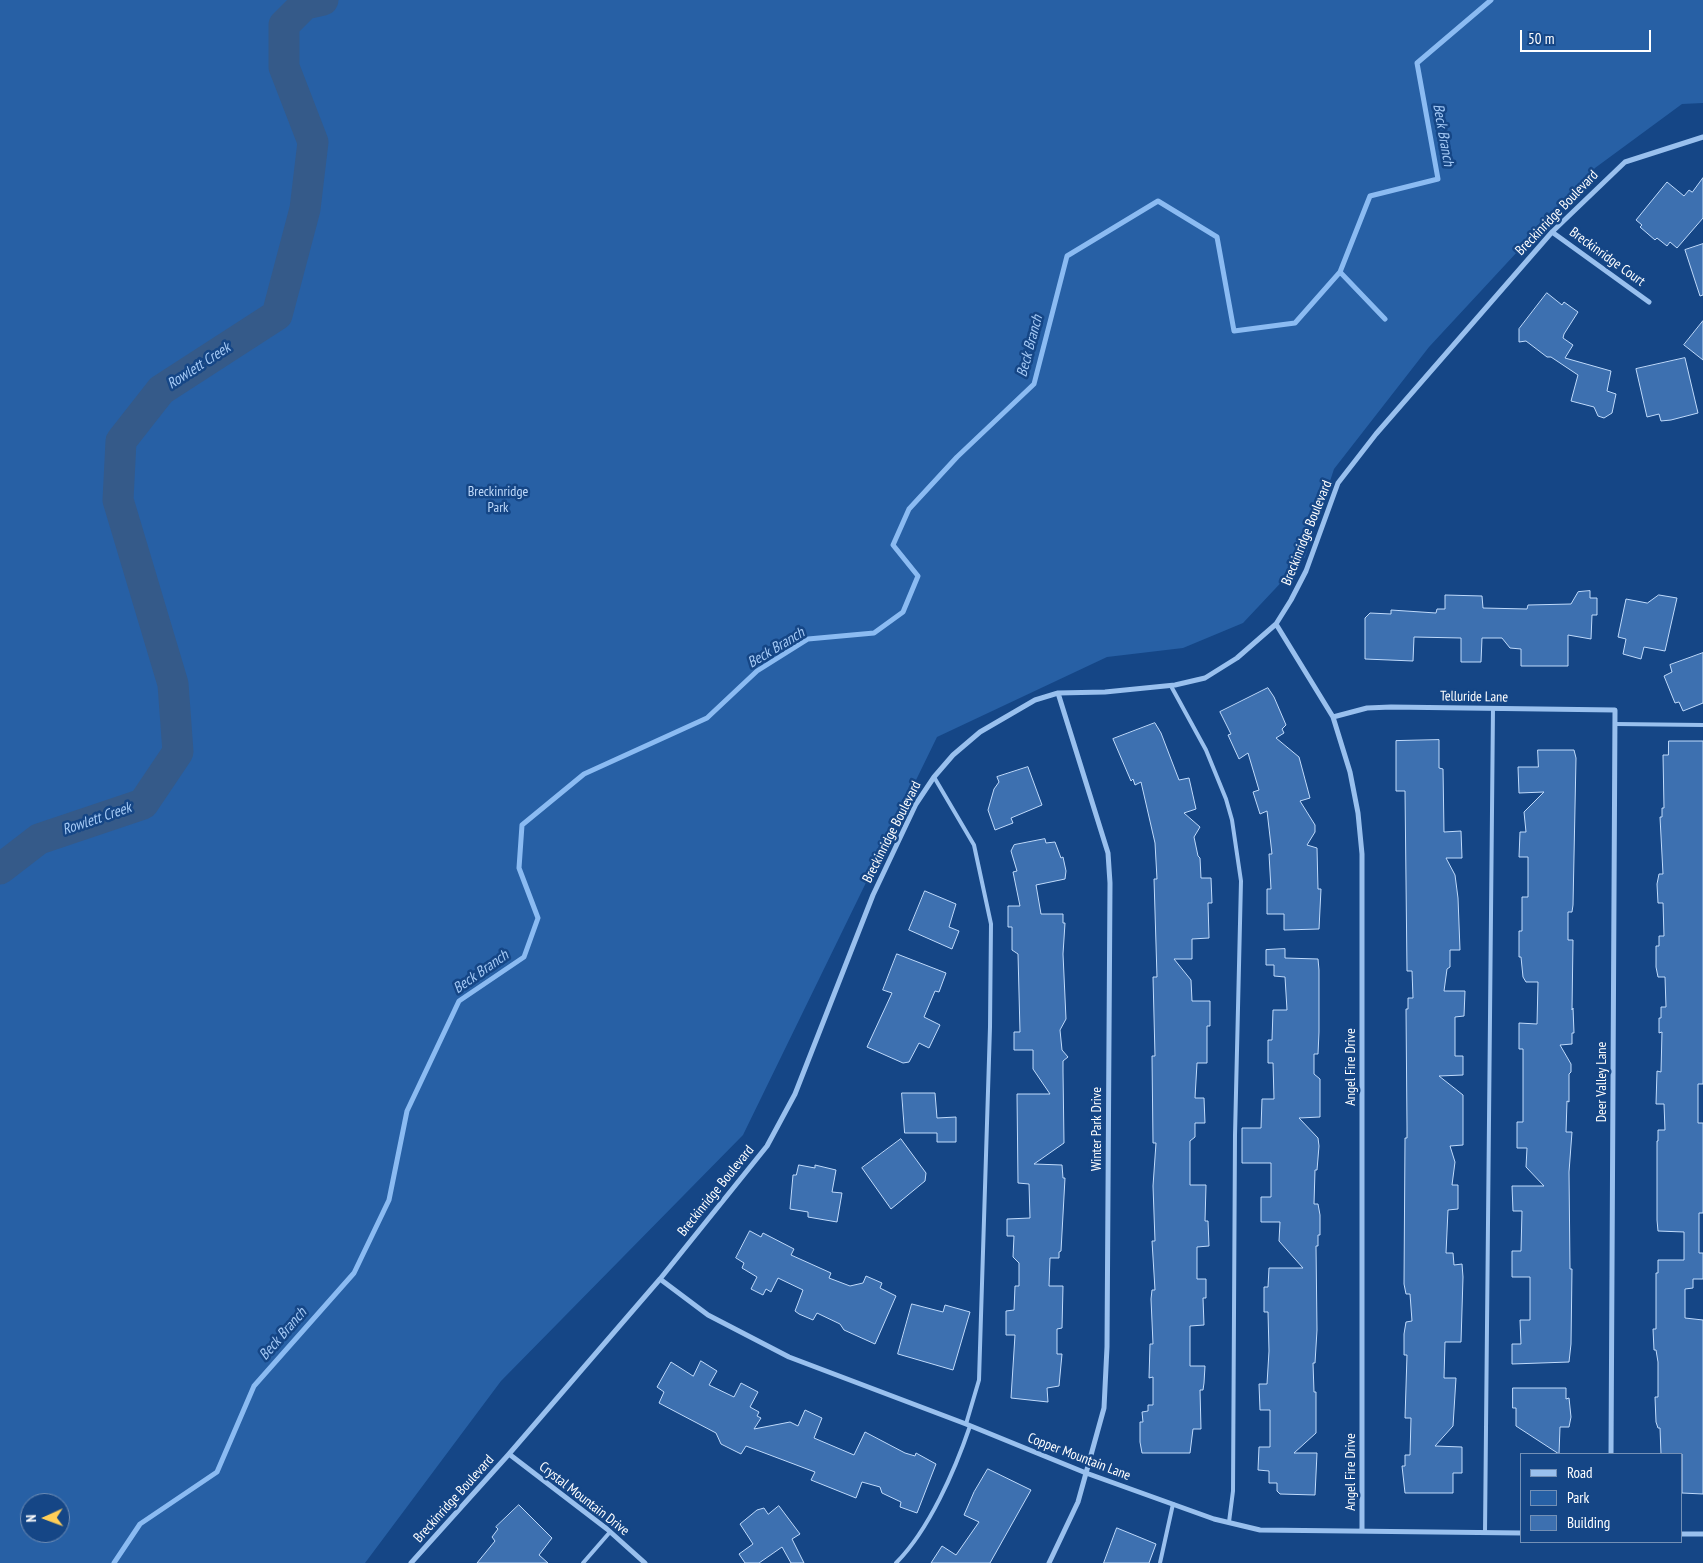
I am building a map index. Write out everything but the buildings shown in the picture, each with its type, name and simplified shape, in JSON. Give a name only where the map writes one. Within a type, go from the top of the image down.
[{"type":"street","name":"Breckinridge Boulevard","points":[[411,1563],[509,1454],[660,1279],[767,1146],[795,1094],[873,895],[916,804],[934,777],[953,755],[980,732],[1035,700],[1058,693],[1104,692],[1171,686],[1205,678],[1237,658],[1276,624],[1306,571],[1338,483],[1376,434],[1552,232],[1625,162],[1703,136]]},
{"type":"street","name":"Breckinridge Court","points":[[1552,232],[1649,302]]},
{"type":"street","name":"Angel Fire Drive","points":[[1276,624],[1333,717],[1350,772],[1358,813],[1362,854],[1362,1530]]},
{"type":"street","name":"Winter Park Drive","points":[[1049,1563],[1078,1502],[1104,1408],[1107,1347],[1110,883],[1108,853],[1058,693]]},
{"type":"street","name":"Telluride Lane","points":[[1333,717],[1367,708],[1383,707],[1616,710]]},
{"type":"street","name":"Deer Valley Lane","points":[[1611,1453],[1616,710]]},
{"type":"street","name":"Copper Mountain Lane","points":[[660,1279],[708,1315],[747,1337],[789,1357],[968,1425],[1086,1473],[1229,1522],[1260,1530],[1520,1532]]},
{"type":"street","name":"Crystal Mountain Drive","points":[[509,1454],[610,1532],[644,1563]]},
{"type":"street","points":[[1683,1534],[1703,1534]]},
{"type":"lane","points":[[1171,686],[1206,750],[1226,799],[1232,820],[1241,881],[1235,1135],[1232,1491],[1229,1522]]},
{"type":"lane","points":[[1485,1532],[1493,708]]},
{"type":"lane","points":[[1615,724],[1703,725]]},
{"type":"lane","points":[[896,1563],[905,1554],[941,1495],[957,1463],[979,1380],[990,1027],[991,924],[974,846],[934,777]]},
{"type":"lane","points":[[1160,1563],[1173,1504]]},
{"type":"lane","points":[[583,1563],[610,1532]]},
{"type":"green space","name":"Breckinridge Park","points":[[0,0],[1703,0],[1703,103],[1682,104],[1595,168],[1429,347],[1334,469],[1305,557],[1243,623],[1183,648],[1107,657],[937,737],[743,1135],[501,1381],[365,1563],[0,1563]]},
{"type":"waterway","name":"Rowlett Creek","points":[[0,869],[39,839],[143,804],[178,752],[173,684],[118,500],[121,441],[161,390],[277,315],[305,209],[313,142],[284,67],[284,25],[305,4],[323,0]]},
{"type":"waterway","name":"Beck Branch","points":[[114,1563],[140,1524],[217,1472],[254,1386],[354,1273],[389,1200],[407,1111],[459,1001],[524,957],[538,918],[519,868],[522,825],[584,774],[707,718],[757,671],[808,639],[874,633],[903,612],[918,576],[893,545],[909,509],[957,457],[1034,384],[1067,256],[1158,201],[1217,237],[1234,331],[1295,323],[1340,272],[1370,196],[1438,179],[1417,63],[1491,0]]},
{"type":"waterway","points":[[1340,272],[1385,319]]}]
